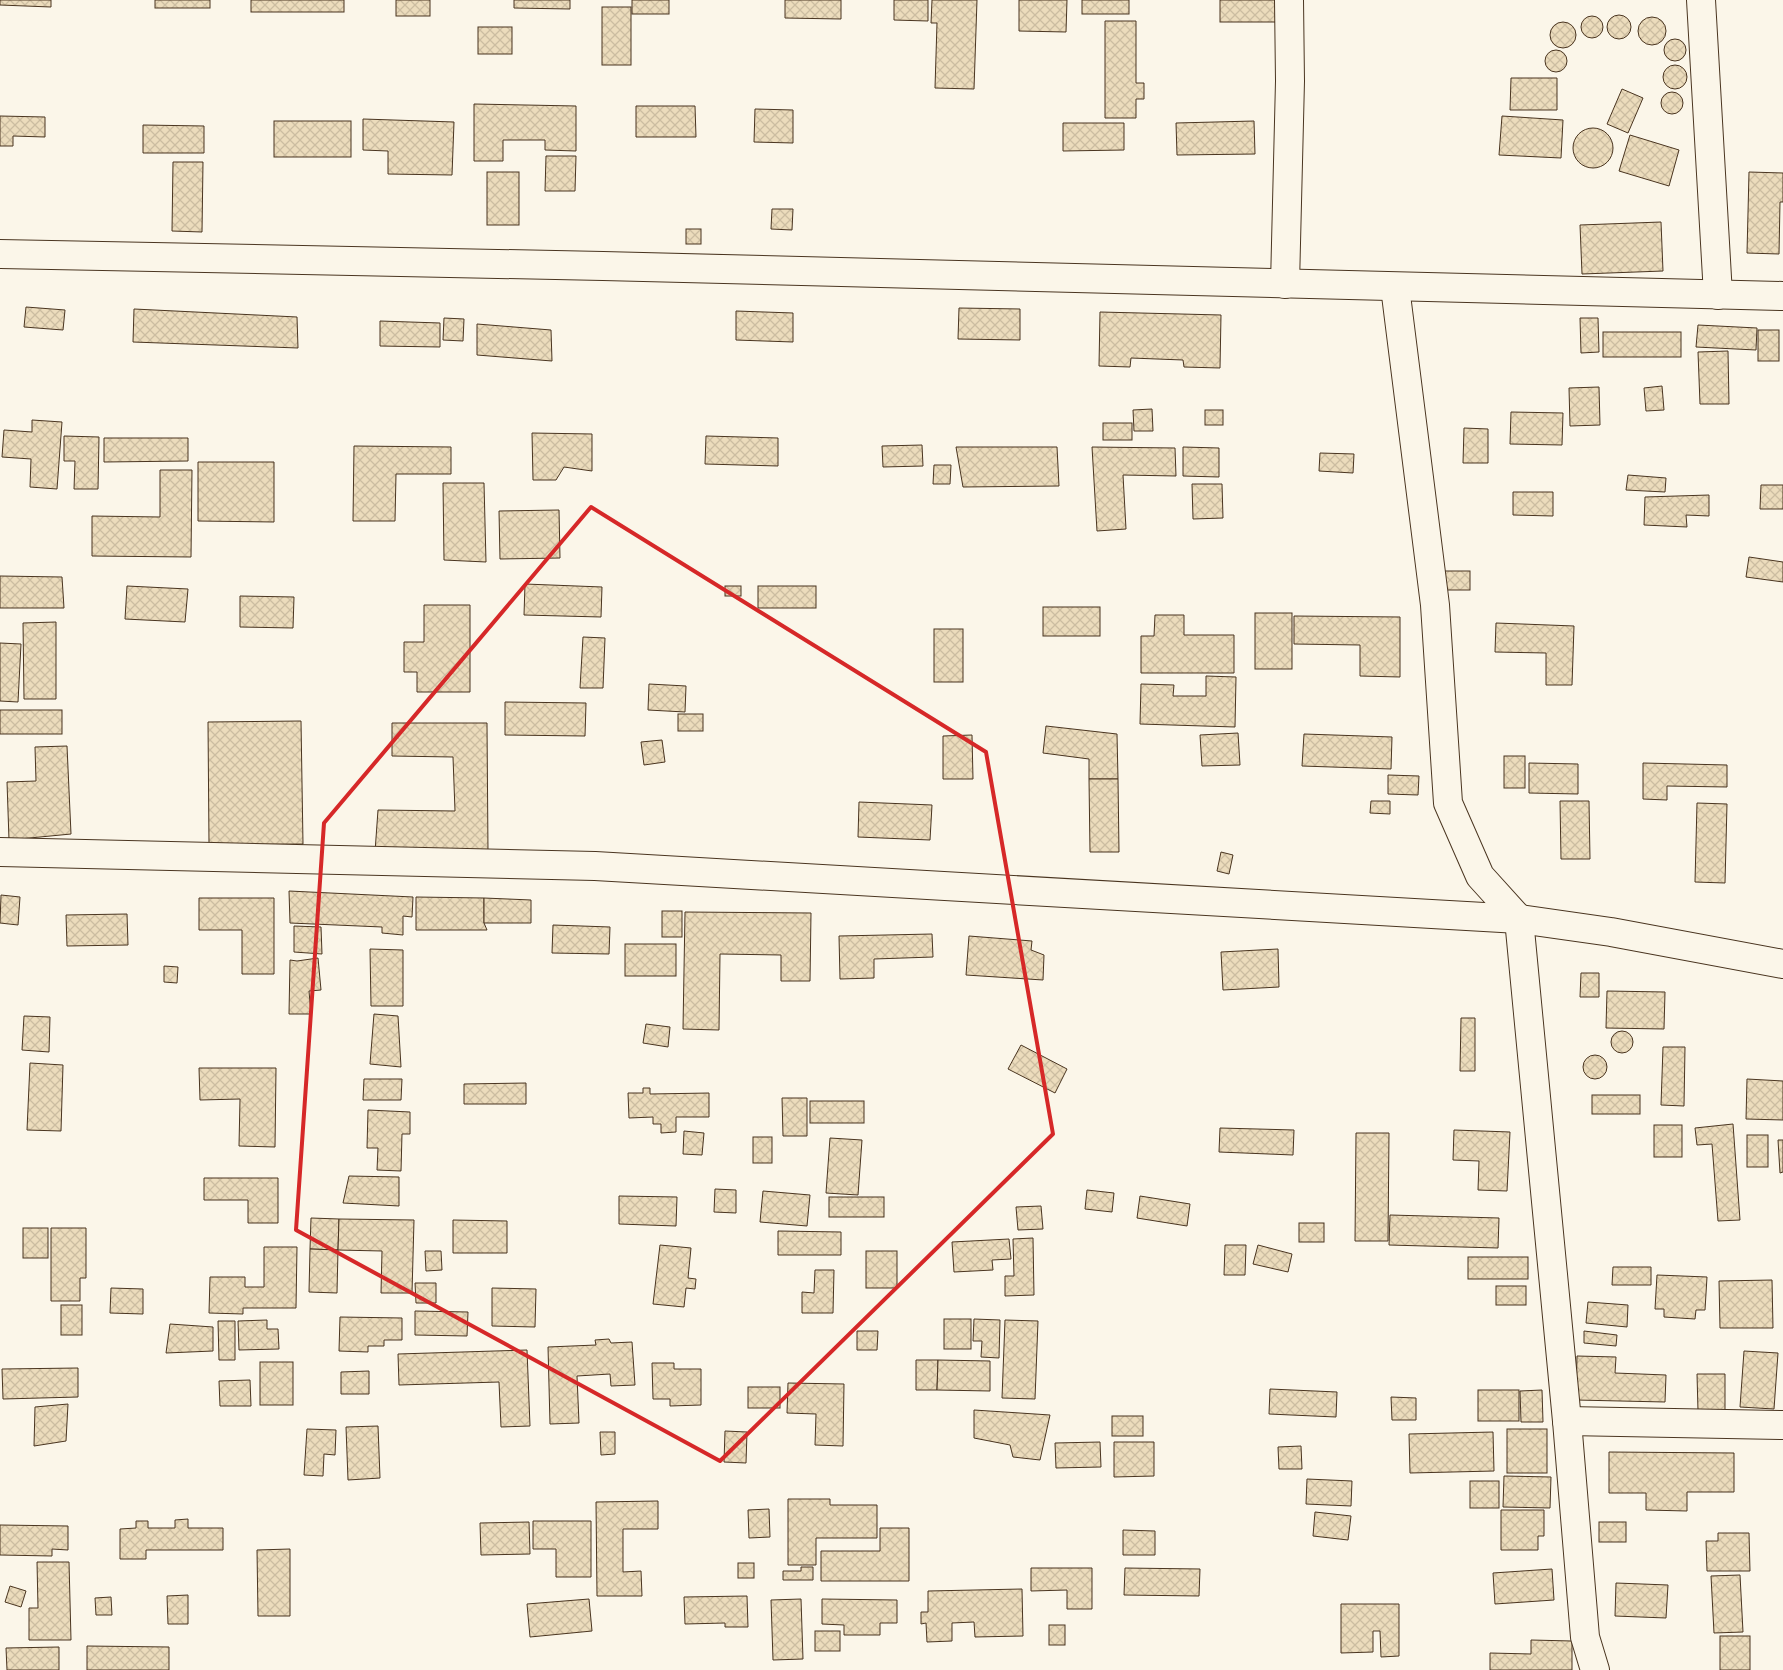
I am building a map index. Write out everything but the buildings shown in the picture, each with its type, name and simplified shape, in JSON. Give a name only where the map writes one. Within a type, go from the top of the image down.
[{"type":"street","points":[[1285,284],[1290,80],[1289,0]]},
{"type":"street","points":[[1701,0],[1718,295]]},
{"type":"street","points":[[0,254],[593,266],[1783,296]]},
{"type":"street","points":[[1394,287],[1435,605],[1448,803],[1480,876],[1519,919],[1568,1421],[1585,1637],[1594,1670]]},
{"type":"street","points":[[0,852],[595,866],[1519,919],[1611,932],[1783,964]]},
{"type":"street","points":[[1568,1421],[1783,1425]]},
{"type":"highlighted area","points":[[591,507],[986,752],[1053,1134],[720,1461],[296,1230],[324,823]]}]
